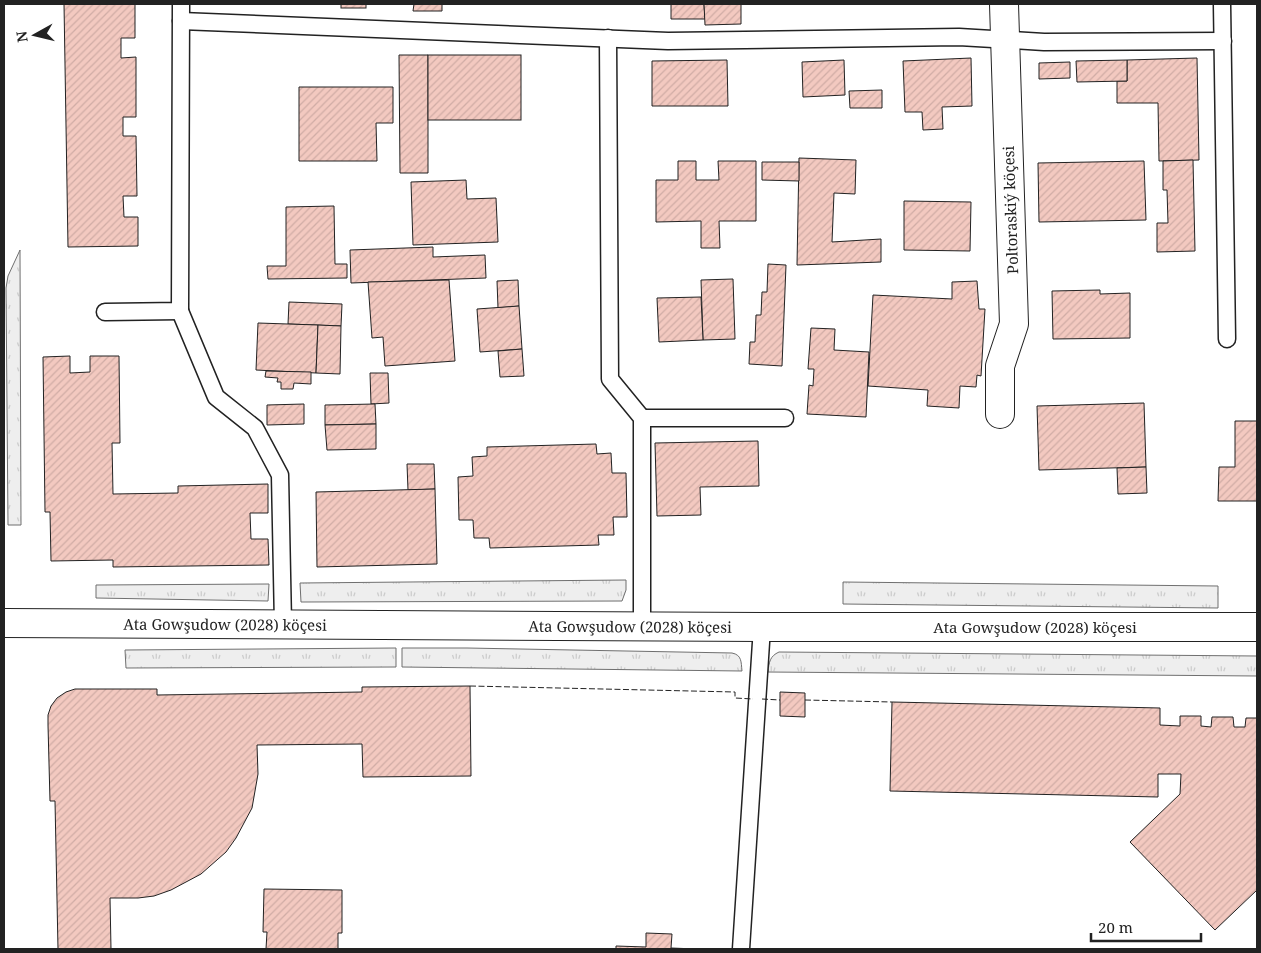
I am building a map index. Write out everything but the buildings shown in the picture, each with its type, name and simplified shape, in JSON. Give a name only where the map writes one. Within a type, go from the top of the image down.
[{"type":"street","name":"Poltoraskiý köçesi","points":[[1000,414],[1000,366],[1014,324],[1004,4]]},
{"type":"street","name":"Ata Gowşudow (2028) köçesi","points":[[4,623],[642,627],[1257,627]]},
{"type":"lane","points":[[181,4],[180,311],[216,397],[255,428],[280,475],[284,624]]},
{"type":"lane","points":[[1222,4],[1227,339]]},
{"type":"lane","points":[[182,21],[668,40],[959,37],[1044,42],[1223,41]]},
{"type":"lane","points":[[608,38],[610,379],[642,418],[642,627]]},
{"type":"lane","points":[[105,312],[180,311]]},
{"type":"lane","points":[[642,418],[785,418]]},
{"type":"lane","points":[[741,949],[762,627]]},
{"type":"green space","points":[[20,250],[21,525],[8,525],[6,288],[8,276]]},
{"type":"green space","points":[[626,580],[626,590],[622,601],[301,602],[300,583]]},
{"type":"green space","points":[[843,582],[1218,586],[1218,608],[843,604]]},
{"type":"green space","points":[[269,584],[268,601],[96,598],[96,585]]},
{"type":"green space","points":[[396,648],[396,667],[126,668],[125,650]]},
{"type":"green space","points":[[402,648],[732,653],[738,655],[742,671],[402,667]]},
{"type":"green space","points":[[779,652],[1257,656],[1257,676],[768,672],[770,660]]},
{"type":"fence","points":[[470,686],[735,692],[735,698],[753,699]]},
{"type":"fence","points":[[762,699],[780,700]]},
{"type":"fence","points":[[805,700],[892,702]]}]
